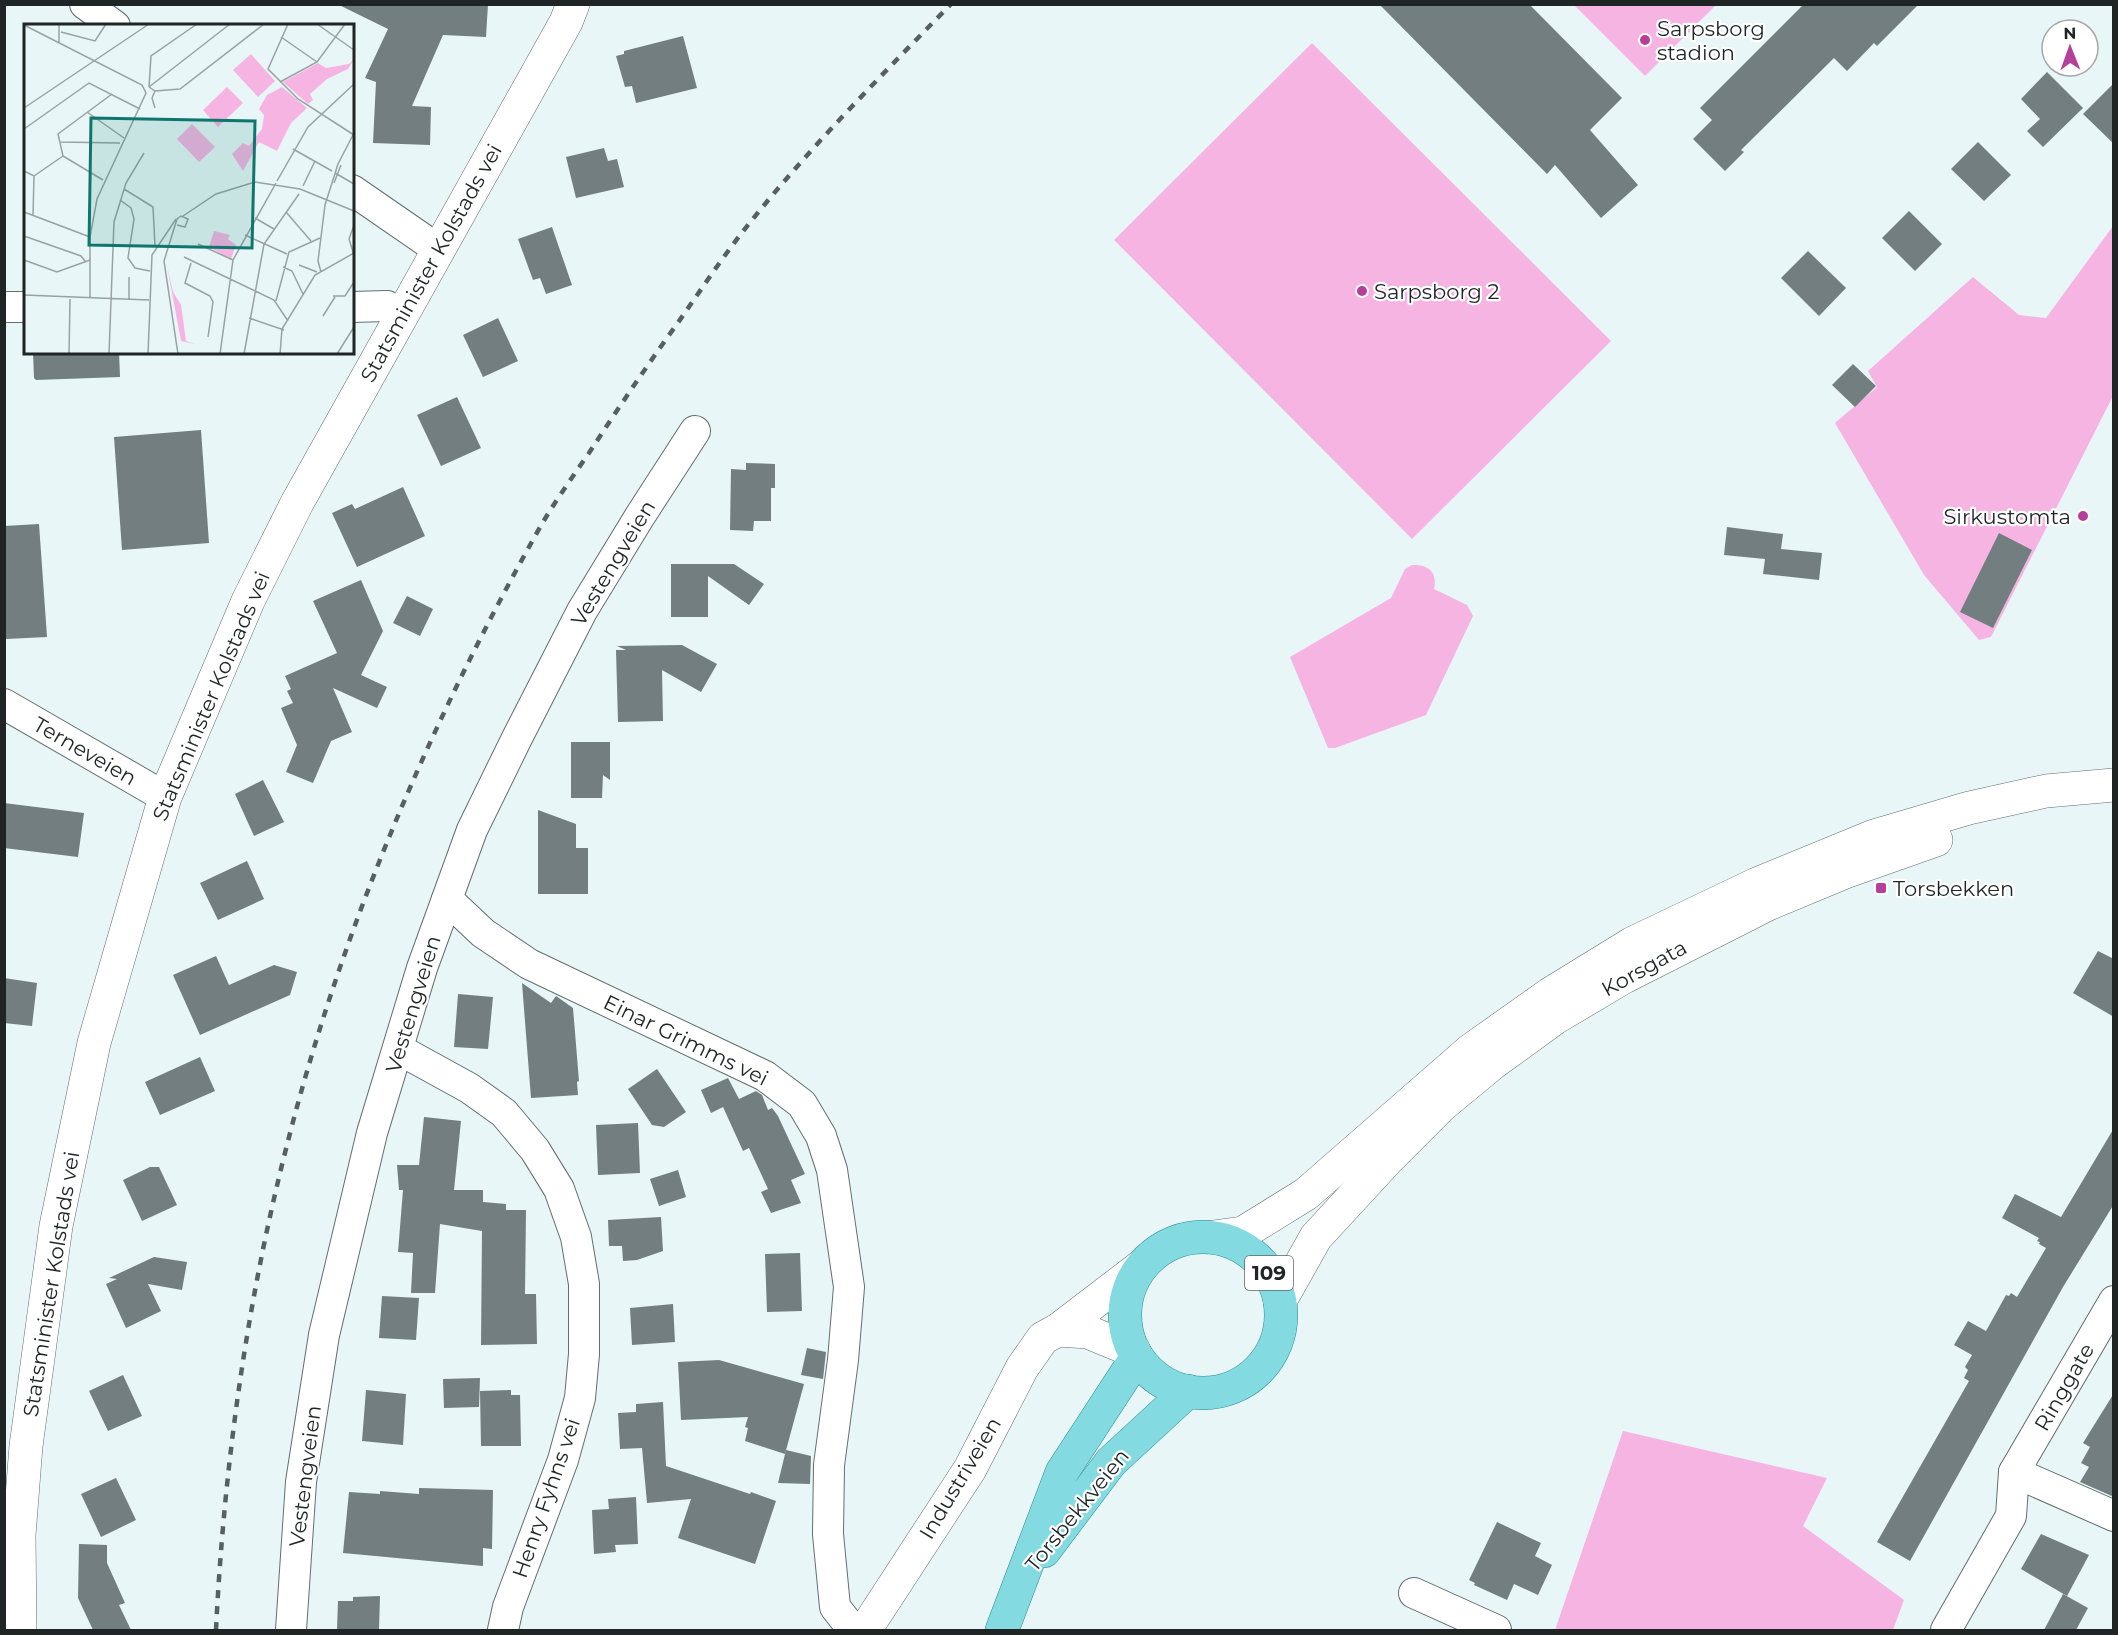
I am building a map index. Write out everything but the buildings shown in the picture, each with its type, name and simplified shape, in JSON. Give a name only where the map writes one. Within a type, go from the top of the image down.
[{"type":"main road","name":"109","points":[[1213,1237],[1237,1244],[1257,1258],[1272,1277],[1280,1301],[1281,1326],[1273,1350],[1258,1371],[1238,1385],[1213,1392],[1188,1391],[1168,1384],[1151,1372],[1136,1354],[1126,1330],[1126,1306],[1131,1284],[1143,1265],[1163,1248],[1187,1238],[1213,1237]]},
{"type":"main road","name":"Torsbekkveien","points":[[1002,1630],[1062,1472],[1136,1354]]},
{"type":"main road","name":"Torsbekkveien","points":[[1021,1581],[1111,1462],[1188,1391]]},
{"type":"street","points":[[85,4],[112,24]]},
{"type":"street","name":"Statsminister Kolstads vei","points":[[20,1630],[12,1532],[56,1226],[94,1043],[165,797],[248,601],[292,513],[566,22],[573,4]]},
{"type":"street","points":[[354,191],[439,250]]},
{"type":"street","points":[[354,306],[387,306]]},
{"type":"street","points":[[4,308],[24,308]]},
{"type":"street","name":"Vestengveien","points":[[291,1630],[302,1482],[324,1335],[372,1133],[422,968],[472,830],[582,611],[695,431]]},
{"type":"street","name":"Terneveien","points":[[4,704],[165,797]]},
{"type":"street","name":"Korsgata","points":[[1213,1237],[1243,1233],[1306,1194],[1471,1050],[1550,994],[1633,943],[1757,884],[1874,836],[1969,808],[2046,791],[2114,784]]},
{"type":"street","name":"Korsgata","points":[[1280,1301],[1316,1237],[1441,1106],[1493,1063],[1538,1031],[1624,977],[1768,904],[1845,872],[1915,847],[1961,832],[2046,814],[2114,806]]},
{"type":"street","name":"Einar Grimms vei","points":[[447,899],[483,933],[529,964],[765,1076],[802,1104],[821,1136],[832,1170],[849,1287],[843,1360],[829,1465],[828,1534],[835,1607],[853,1630]]},
{"type":"street","name":"Henry Fyhns vei","points":[[398,1049],[470,1088],[504,1113],[535,1150],[559,1189],[576,1237],[584,1284],[584,1354],[580,1398],[563,1460],[508,1607],[502,1630]]},
{"type":"street","name":"Industriveien","points":[[865,1630],[970,1469],[1022,1368],[1043,1338],[1058,1330],[1102,1294],[1143,1265]]},
{"type":"street","name":"Ringgate","points":[[2014,1473],[2114,1302]]},
{"type":"street","points":[[1058,1330],[1088,1332],[1136,1354]]},
{"type":"street","points":[[1946,1630],[2011,1516],[2014,1473],[2114,1516]]},
{"type":"street","points":[[1414,1593],[1496,1630]]},
{"type":"shaded area","name":"Sarpsborg stadion","points":[[1574,5],[1716,5],[1645,76]]},
{"type":"shaded area","name":"Sarpsborg 2","points":[[1312,43],[1611,341],[1412,539],[1114,240]]},
{"type":"shaded area","points":[[2113,226],[2113,396],[1991,637],[1979,640],[1924,575],[1835,423],[1877,387],[1868,371],[1973,277],[2019,315],[2046,318]]},
{"type":"shaded area","points":[[1412,565],[1423,566],[1430,570],[1434,578],[1434,589],[1467,605],[1473,616],[1426,715],[1335,748],[1328,748],[1290,657],[1391,598],[1405,569]]},
{"type":"shaded area","points":[[1623,1431],[1827,1478],[1803,1526],[1904,1600],[1893,1630],[1555,1630]]},
{"type":"railway","points":[[216,1630],[231,1445],[249,1322],[273,1201],[310,1060],[336,980],[364,901],[428,746],[464,670],[543,522],[632,388],[732,245],[799,164],[951,4]]},
{"type":"place","name":"Sarpsborg stadion","points":[[1645,40]]},
{"type":"place","name":"Sarpsborg 2","points":[[1362,291]]},
{"type":"place","name":"Sirkustomta","points":[[2083,516]]},
{"type":"place","name":"Torsbekken","points":[[1881,888]]}]
